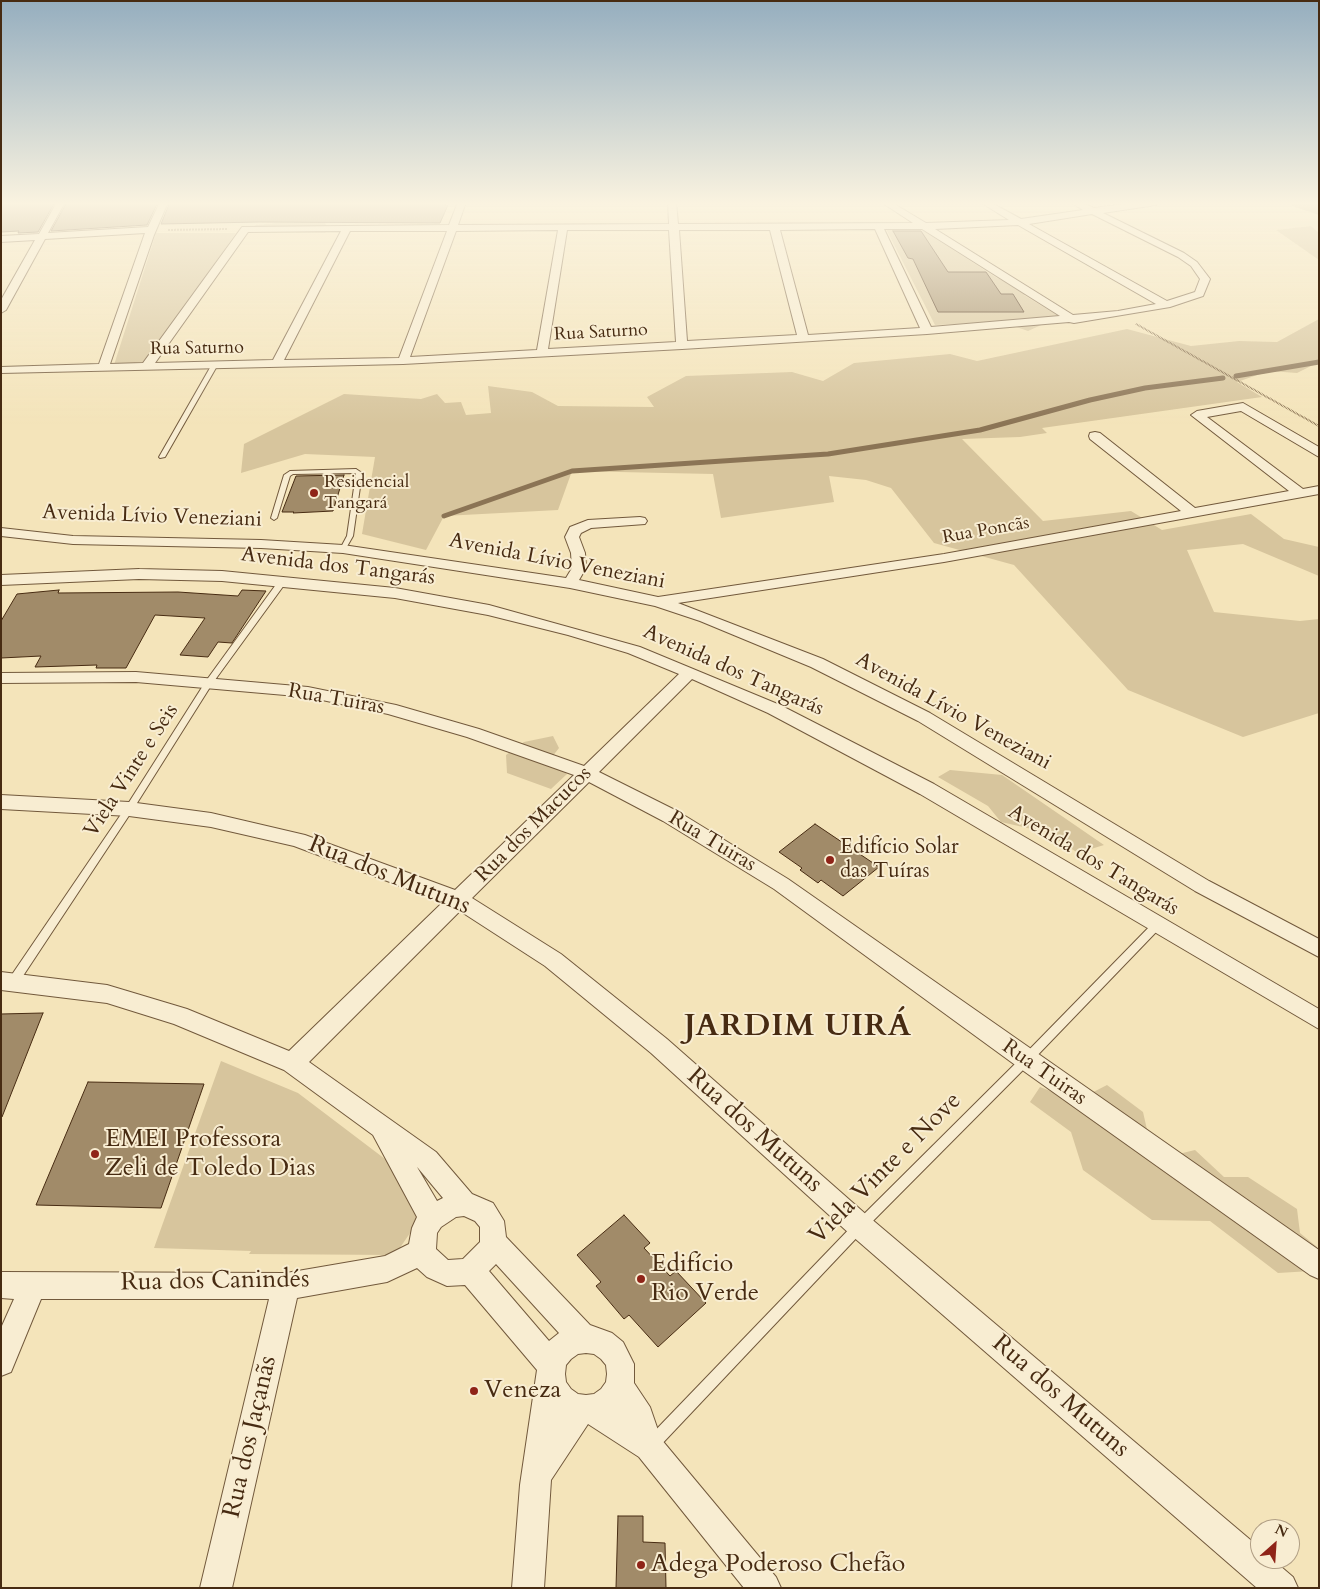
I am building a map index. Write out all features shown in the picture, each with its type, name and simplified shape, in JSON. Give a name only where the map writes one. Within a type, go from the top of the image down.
[{"type":"street","points":[[1,310],[20,276]]},
{"type":"street","points":[[103,369],[136,276]]},
{"type":"street","points":[[146,368],[211,276]]},
{"type":"street","points":[[276,365],[323,276]]},
{"type":"street","points":[[403,362],[435,276]]},
{"type":"street","points":[[542,354],[555,276]]},
{"type":"street","points":[[677,276],[682,346]]},
{"type":"street","points":[[787,276],[803,338]]},
{"type":"street","points":[[901,276],[927,331]]},
{"type":"street","points":[[1004,276],[1074,320]]},
{"type":"street","points":[[1117,276],[1166,304]]},
{"type":"street","points":[[1199,294],[1205,279],[1203,276]]},
{"type":"street","name":"Rua Saturno","points":[[1,370],[403,362],[927,331],[1074,320],[1118,314],[1166,304],[1199,294]]},
{"type":"street","points":[[1300,494],[1197,415],[1245,408],[1319,453]]},
{"type":"street","points":[[1095,436],[1192,513]]},
{"type":"street","name":"Rua Poncãs","points":[[659,602],[944,558],[1319,490]]},
{"type":"street","points":[[570,583],[579,568],[578,553],[572,537],[575,530],[588,524],[640,521]]},
{"type":"street","name":"Avenida Lívio Veneziani","points":[[1,532],[73,540],[261,544],[343,548],[570,583],[659,602],[706,618],[817,663],[924,717],[1202,886],[1319,949]]},
{"type":"street","name":"Avenida dos Tangarás","points":[[1,580],[139,574],[222,576],[283,581],[395,593],[488,610],[582,634],[690,672],[774,709],[927,789],[1319,1020]]},
{"type":"street","name":"Rua dos Macucos","points":[[292,1063],[690,672]]},
{"type":"street","name":"Rua Tuiras","points":[[1,678],[136,677],[308,692],[390,709],[473,733],[586,773],[670,816],[781,884],[1026,1060],[1319,1266]]},
{"type":"street","name":"Rua dos Mutuns","points":[[1,802],[129,809],[211,820],[298,840],[458,900],[553,960],[660,1046],[860,1226],[1282,1588]]},
{"type":"street","points":[[7,982],[107,994],[179,1016],[292,1063],[384,1131],[427,1160],[464,1204]]},
{"type":"street","points":[[384,1131],[432,1218]]},
{"type":"street","points":[[464,1204],[475,1206],[484,1212],[491,1221],[494,1231],[493,1242],[489,1254],[470,1270],[447,1273],[436,1268],[428,1261],[423,1251],[422,1240],[432,1218],[441,1211],[464,1204]]},
{"type":"street","points":[[493,1242],[583,1338]]},
{"type":"street","name":"Rua dos Canindés","points":[[1,1285],[286,1286],[387,1269],[423,1251]]},
{"type":"street","points":[[470,1270],[552,1372],[554,1389],[560,1398],[569,1406],[586,1410],[649,1447],[766,1588]]},
{"type":"street","points":[[1,1362],[33,1285]]},
{"type":"street","name":"Rua dos Jaçanãs","points":[[216,1588],[286,1286]]},
{"type":"street","points":[[528,1588],[535,1485],[552,1372],[563,1348],[583,1338],[593,1338],[613,1350],[621,1372],[619,1385],[613,1396],[604,1405],[586,1410],[551,1451],[535,1485]]},
{"type":"street","points":[[619,1385],[640,1418],[649,1447]]},
{"type":"lane","points":[[162,457],[214,366]]},
{"type":"lane","points":[[274,518],[288,476],[292,472],[356,471],[359,473],[350,536],[343,548]]},
{"type":"lane","name":"Viela Vinte e Seis","points":[[7,982],[129,809],[209,683],[283,581]]},
{"type":"lane","name":"Viela Vinte e Nove","points":[[649,1447],[860,1226],[1157,926]]},
{"type":"path","points":[[1118,314],[1319,426]]},
{"type":"shaded area","points":[[142,276],[206,276],[145,364],[114,365]]},
{"type":"shaded area","points":[[910,276],[994,276],[1031,290],[1024,295],[1061,316],[1028,331],[1002,322],[935,325]]},
{"type":"shaded area","points":[[1319,319],[1319,362],[1297,373],[1269,371],[1237,382],[1262,397],[1042,428],[1047,433],[1020,437],[962,439],[1043,521],[1131,511],[1162,530],[1251,514],[1284,539],[1319,547],[1319,576],[1243,544],[1187,550],[1214,612],[1300,621],[1319,619],[1319,713],[1243,737],[1128,690],[1014,565],[934,543],[891,488],[866,480],[829,476],[834,502],[721,518],[713,474],[572,471],[558,510],[444,516],[426,550],[362,534],[375,457],[305,454],[241,473],[244,444],[344,394],[421,399],[437,394],[445,403],[461,402],[466,415],[491,413],[488,386],[532,392],[558,406],[654,407],[647,397],[686,376],[792,372],[823,381],[854,363],[950,354],[977,361],[1127,329],[1191,346],[1239,341],[1277,342]]},
{"type":"shaded area","points":[[553,736],[559,748],[552,757],[567,774],[551,789],[507,773],[506,755],[524,742]]},
{"type":"shaded area","points":[[950,770],[1002,775],[1104,845],[1078,853],[1045,832],[1001,822],[988,806],[938,777]]},
{"type":"shaded area","points":[[221,1061],[298,1093],[389,1162],[419,1220],[395,1255],[249,1254],[251,1251],[154,1248]]},
{"type":"shaded area","points":[[1107,1085],[1143,1112],[1154,1160],[1195,1150],[1224,1177],[1248,1177],[1297,1209],[1300,1233],[1317,1247],[1311,1271],[1278,1273],[1210,1221],[1152,1220],[1083,1170],[1071,1132],[1030,1102],[1040,1087],[1076,1101]]},
{"type":"building","points":[[921,276],[989,276],[1001,294],[1013,294],[1024,312],[938,312]]},
{"type":"building","name":"Residencial Tangará","points":[[344,475],[333,511],[282,512],[296,476]]},
{"type":"building","points":[[59,590],[58,593],[178,592],[238,596],[242,590],[266,591],[232,643],[218,642],[208,657],[180,655],[205,618],[155,615],[126,668],[96,668],[97,665],[35,667],[41,656],[1,658],[1,621],[17,594]]},
{"type":"building","name":"Edifício Solar das Tuíras","points":[[815,824],[879,867],[843,896],[821,880],[818,883],[800,870],[802,868],[779,852]]},
{"type":"building","points":[[43,1013],[2,1117],[1,1117],[1,1014]]},
{"type":"building","points":[[88,1082],[204,1084],[161,1208],[36,1205]]},
{"type":"building","name":"Edifício Rio Verde","points":[[624,1215],[650,1243],[644,1248],[670,1276],[676,1271],[706,1303],[658,1347],[629,1315],[624,1319],[596,1286],[601,1282],[577,1255]]},
{"type":"building","name":"Adega Poderoso Chefão","points":[[618,1516],[643,1516],[643,1542],[665,1543],[666,1588],[616,1588]]},
{"type":"waterway","points":[[1236,376],[1319,362]]},
{"type":"waterway","points":[[444,516],[572,471],[828,454],[980,430],[1090,400],[1145,388],[1223,378]]},
{"type":"place","name":"Residencial Tangará","points":[[314,493]]},
{"type":"place","name":"Edifício Solar das Tuíras","points":[[830,860]]},
{"type":"place","name":"EMEI Professora Zeli de Toledo Dias","points":[[95,1154]]},
{"type":"place","name":"Edifício Rio Verde","points":[[641,1279]]},
{"type":"place","name":"Veneza","points":[[474,1391]]},
{"type":"place","name":"Adega Poderoso Chefão","points":[[641,1565]]},
{"type":"district","name":"JARDIM UIRÁ","points":[[798,1028]]}]
